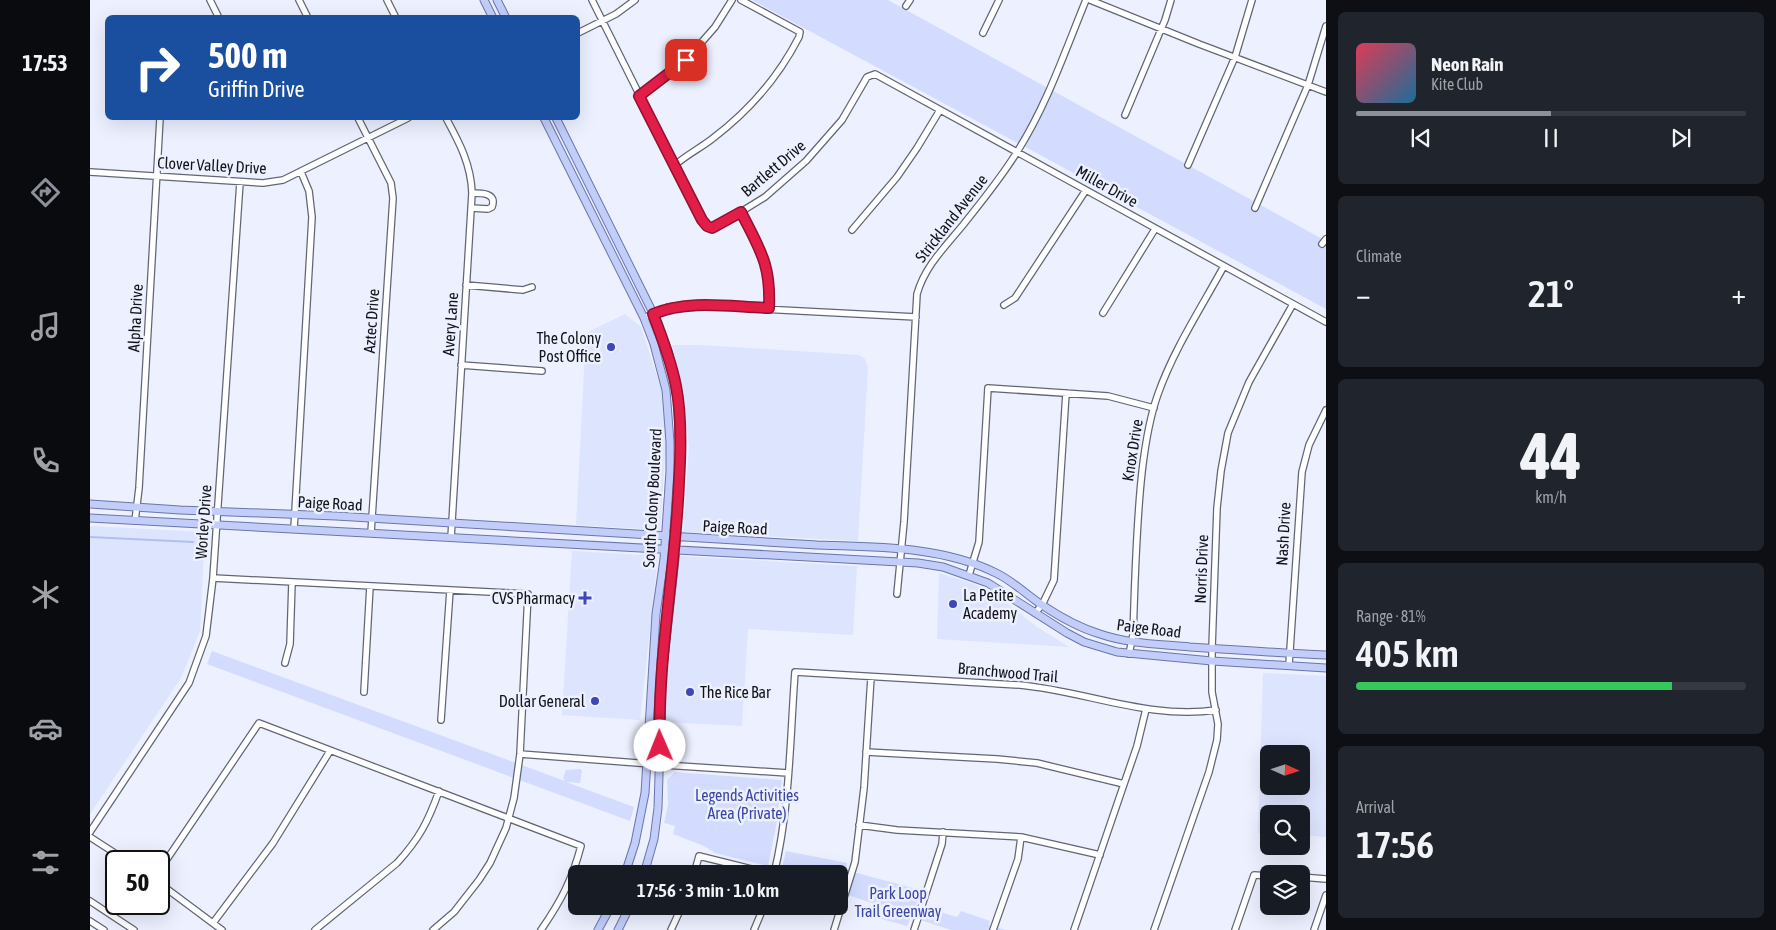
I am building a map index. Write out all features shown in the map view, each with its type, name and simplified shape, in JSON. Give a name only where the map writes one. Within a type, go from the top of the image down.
[{"type":"main road","points":[[484,0],[492,15]]},
{"type":"main road","points":[[497,0],[504,15]]},
{"type":"main road","name":"South Colony Boulevard","points":[[545,120],[644,318],[663,375],[669,416],[670,471],[666,537],[656,626],[647,763],[642,812],[628,865]]},
{"type":"main road","name":"South Colony Boulevard","points":[[557,120],[653,314],[668,351],[677,387],[680,457],[676,537],[662,677],[659,726],[658,808],[654,839],[647,865]]},
{"type":"main road","points":[[592,213],[601,208]]},
{"type":"main road","points":[[663,375],[671,364]]},
{"type":"main road","points":[[669,416],[679,415]]},
{"type":"main road","name":"Paige Road","points":[[90,504],[924,552],[973,563],[995,572],[1066,620],[1118,640],[1326,655]]},
{"type":"main road","name":"Paige Road","points":[[90,518],[900,562],[943,567],[988,582],[1084,642],[1129,654],[1326,668]]},
{"type":"main road","points":[[579,531],[581,545]]},
{"type":"main road","points":[[784,556],[785,543]]},
{"type":"main road","points":[[656,626],[661,621],[667,619]]},
{"type":"main road","points":[[652,676],[662,677]]},
{"type":"main road","points":[[598,930],[606,915]]},
{"type":"main road","points":[[618,930],[626,915]]},
{"type":"street","points":[[210,0],[218,15]]},
{"type":"street","points":[[299,0],[306,15]]},
{"type":"street","points":[[387,0],[394,15]]},
{"type":"street","name":"Bartlett Drive","points":[[592,0],[702,220],[707,226],[712,228],[741,212],[780,184],[817,150],[842,120],[867,77],[875,74]]},
{"type":"street","points":[[580,32],[616,14],[635,0]]},
{"type":"street","points":[[639,96],[686,60],[715,27],[732,0]]},
{"type":"street","points":[[674,166],[686,155],[711,140],[746,110],[776,76],[800,37],[800,32],[741,0]]},
{"type":"street","points":[[906,6],[910,0]]},
{"type":"street","points":[[982,33],[999,0]]},
{"type":"street","name":"Strickland Avenue","points":[[897,594],[917,294],[925,272],[995,184],[1036,121],[1086,0]]},
{"type":"street","points":[[1090,0],[1326,92]]},
{"type":"street","points":[[1125,115],[1171,0]]},
{"type":"street","points":[[1188,165],[1235,57],[1252,0]]},
{"type":"street","points":[[1255,208],[1308,85],[1326,26]]},
{"type":"street","name":"Miller Drive","points":[[875,74],[1326,322]]},
{"type":"street","points":[[852,230],[897,177],[940,110]]},
{"type":"street","name":"Alpha Drive","points":[[135,521],[160,120]]},
{"type":"street","name":"Aztec Drive","points":[[359,120],[391,182],[393,198],[371,534]]},
{"type":"street","name":"Clover Valley Drive","points":[[90,172],[240,182],[278,182],[302,172],[404,120]]},
{"type":"street","name":"Avery Lane","points":[[447,120],[466,157],[471,174],[472,193],[451,538]]},
{"type":"street","points":[[294,529],[312,217],[309,191],[302,172]]},
{"type":"street","name":"Worley Drive","points":[[90,832],[189,684],[201,655],[206,636],[218,512],[240,182]]},
{"type":"street","points":[[1004,305],[1015,298],[1086,190]]},
{"type":"street","points":[[471,208],[488,209],[492,207],[494,202],[488,194],[472,193]]},
{"type":"street","points":[[741,212],[759,244],[767,268],[770,293],[769,308]]},
{"type":"street","points":[[1103,313],[1155,228]]},
{"type":"street","name":"Knox Drive","points":[[1129,654],[1132,642],[1138,500],[1144,454],[1154,408],[1173,360],[1224,266]]},
{"type":"street","points":[[466,285],[523,290],[532,287]]},
{"type":"street","name":"Norris Drive","points":[[1154,930],[1215,750],[1218,724],[1212,692],[1212,648],[1217,508],[1228,433],[1249,382],[1293,304]]},
{"type":"street","points":[[644,318],[668,307],[685,305],[916,317]]},
{"type":"street","points":[[461,365],[542,371]]},
{"type":"street","points":[[968,575],[979,542],[988,388],[1108,396],[1154,408]]},
{"type":"street","points":[[1035,613],[1050,591],[1055,573],[1066,393]]},
{"type":"street","name":"Nash Drive","points":[[1290,665],[1302,472],[1309,445],[1326,410]]},
{"type":"street","points":[[213,578],[528,594],[520,754],[514,798],[509,817],[499,844],[479,880],[454,912],[433,930]]},
{"type":"street","points":[[285,663],[290,644],[292,582]]},
{"type":"street","points":[[364,692],[370,586]]},
{"type":"street","points":[[441,720],[450,590]]},
{"type":"street","name":"Branchwood Trail","points":[[788,773],[795,672],[1048,687],[1146,709],[1196,713],[1216,710]]},
{"type":"street","points":[[834,930],[854,862],[864,788],[871,677]]},
{"type":"street","points":[[1074,930],[1141,732],[1146,709]]},
{"type":"street","points":[[170,855],[259,723],[582,846],[568,886],[559,904],[541,930]]},
{"type":"street","points":[[213,923],[273,843],[330,751]]},
{"type":"street","points":[[866,752],[1037,763],[1124,784]]},
{"type":"street","points":[[520,754],[788,773],[784,823],[775,865]]},
{"type":"street","points":[[314,930],[397,863],[417,840],[430,816],[439,791]]},
{"type":"street","points":[[859,825],[897,830],[1021,837],[1100,855]]},
{"type":"street","points":[[914,930],[942,844],[943,832]]},
{"type":"street","points":[[90,837],[110,850]]},
{"type":"street","points":[[993,930],[1018,859],[1021,837]]},
{"type":"street","points":[[696,865],[699,856],[736,865]]},
{"type":"street","points":[[1235,930],[1254,875],[1260,875]]},
{"type":"street","points":[[1310,878],[1326,879]]},
{"type":"street","points":[[170,891],[222,930]]},
{"type":"street","points":[[1314,930],[1326,895]]},
{"type":"street","points":[[90,900],[134,930]]},
{"type":"street","points":[[671,930],[678,915]]},
{"type":"street","points":[[754,930],[760,915]]},
{"type":"street","points":[[90,920],[104,930]]},
{"type":"shaded area","points":[[625,314],[641,327],[661,389],[666,442],[660,530],[576,525],[586,333]]},
{"type":"shaded area","points":[[672,345],[702,345],[859,355],[865,359],[868,368],[858,541],[683,532],[689,448],[684,395]]},
{"type":"shaded area","points":[[90,526],[205,532],[200,631],[181,678],[90,814]]},
{"type":"shaded area","points":[[572,551],[658,556],[640,720],[562,715]]},
{"type":"shaded area","points":[[679,556],[857,566],[853,635],[748,629],[742,726],[663,722]]},
{"type":"shaded area","points":[[939,573],[974,584],[1008,604],[1037,627],[1069,647],[937,639]]},
{"type":"shaded area","points":[[1263,673],[1326,676],[1326,837],[1310,836],[1310,805],[1260,805],[1260,833],[1258,833],[1260,769],[1260,795],[1310,795],[1310,745],[1261,745]]},
{"type":"green space","points":[[752,0],[888,0],[1326,241],[1326,309]]},
{"type":"green space","points":[[212,651],[565,781],[563,778],[566,770],[580,769],[582,770],[580,783],[566,782],[634,807],[630,821],[207,664]]},
{"type":"green space","name":"Legends Activities Area (Private)","points":[[675,772],[782,780],[776,827],[768,865],[715,853],[704,846],[673,834],[675,826],[664,823],[668,804],[667,780]]},
{"type":"green space","name":"Park Loop Trail Greenway","points":[[786,851],[847,863],[847,865],[783,865]]},
{"type":"green space","name":"Park Loop Trail Greenway","points":[[848,871],[920,890],[916,905],[957,917],[961,911],[990,921],[989,925],[1006,930],[951,930],[911,917],[907,926],[878,918],[881,906],[848,895]]},
{"type":"waterway","points":[[90,537],[193,542]]},
{"type":"place","name":"The Colony Post Office","points":[[611,347]]},
{"type":"place","name":"CVS Pharmacy","points":[[585,598]]},
{"type":"place","name":"La Petite Academy","points":[[953,604]]},
{"type":"place","name":"The Rice Bar","points":[[690,692]]},
{"type":"place","name":"Dollar General","points":[[595,701]]},
{"type":"route","points":[[660,746],[659,726],[662,677],[674,559],[680,457],[677,387],[668,351],[653,314],[668,307],[685,305],[769,308],[770,293],[769,275],[759,244],[741,212],[718,226],[712,228],[707,226],[702,220],[639,96],[686,60]]}]
